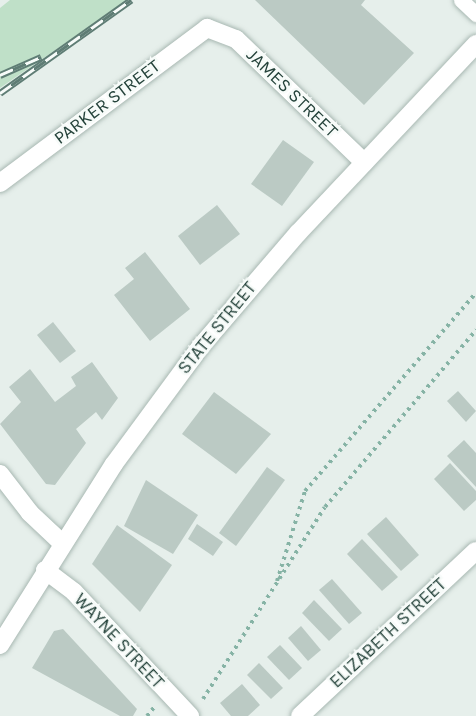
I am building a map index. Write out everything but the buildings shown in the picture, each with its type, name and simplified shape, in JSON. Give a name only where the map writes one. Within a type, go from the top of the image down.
[{"type":"street","name":"JAMES STREET","points":[[217,28],[236,39],[364,162]]},
{"type":"street","name":"PARKER STREET","points":[[0,183],[197,33],[217,28]]},
{"type":"street","name":"STATE STREET","points":[[0,645],[62,543],[183,369],[364,162],[476,44]]},
{"type":"street","points":[[0,474],[35,519],[62,543]]},
{"type":"street","name":"ELIZABETH STREET","points":[[300,716],[476,551]]},
{"type":"street","name":"WAYNE STREET","points":[[45,570],[74,592],[189,716]]},
{"type":"lane","points":[[461,0],[476,14]]},
{"type":"path","points":[[275,587],[305,491],[476,293]]},
{"type":"path","points":[[189,716],[339,489],[476,330]]},
{"type":"green space","points":[[10,0],[128,0],[0,88],[0,8]]},
{"type":"railway","points":[[0,93],[131,0]]},
{"type":"railway","points":[[0,75],[41,57]]}]
